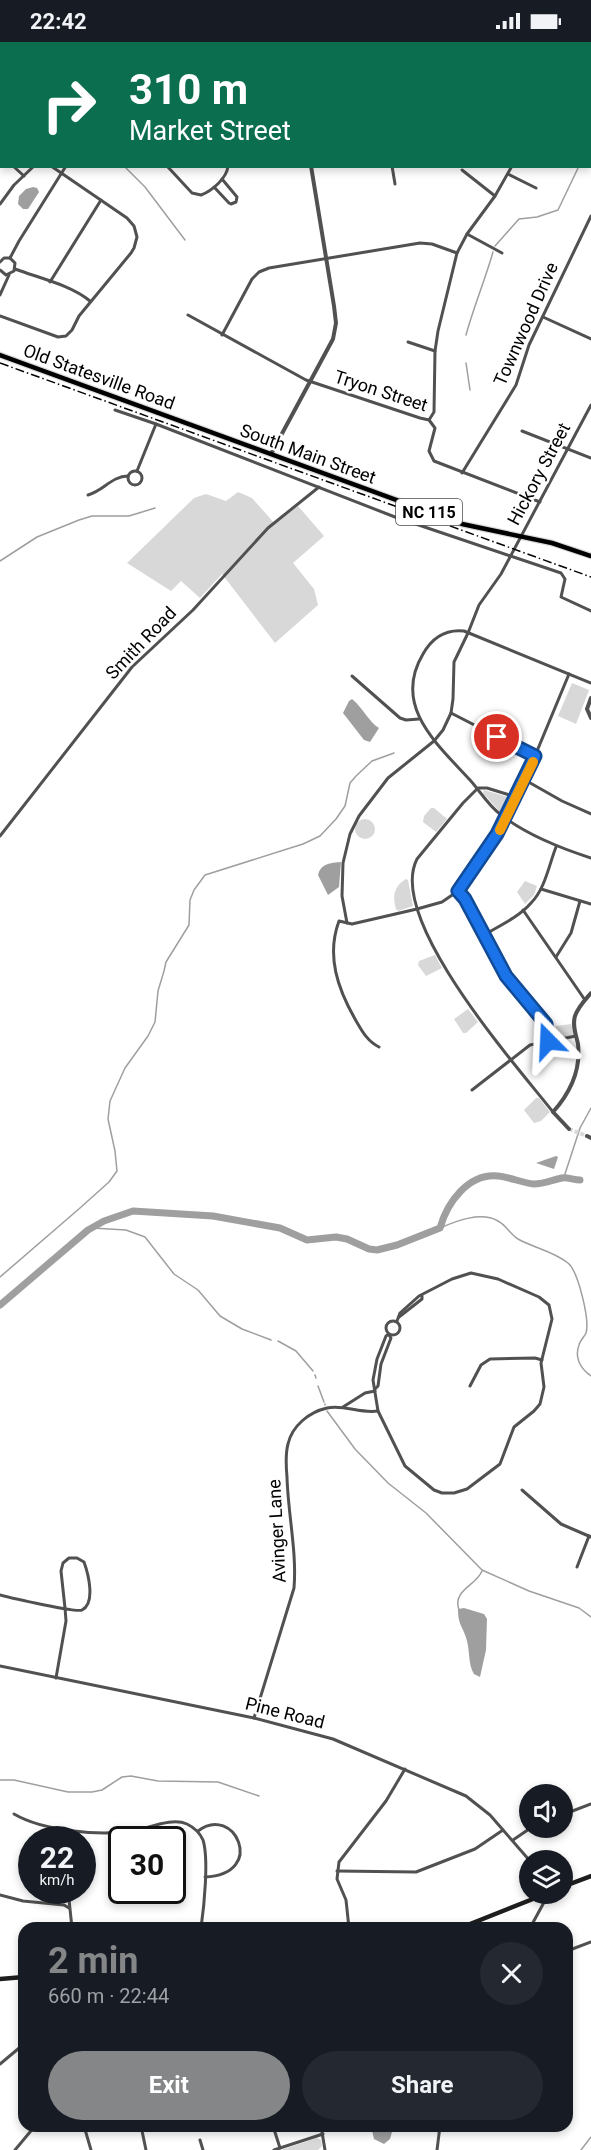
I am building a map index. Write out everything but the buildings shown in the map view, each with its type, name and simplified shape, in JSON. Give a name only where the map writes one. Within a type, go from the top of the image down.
[{"type":"main road","name":"Old Statesville Road","points":[[0,355],[189,425]]},
{"type":"main road","name":"South Main Street","points":[[189,425],[462,524],[562,546],[591,556]]},
{"type":"main road","points":[[573,1883],[591,1876]]},
{"type":"main road","points":[[475,1922],[520,1904]]},
{"type":"main road","points":[[0,1979],[18,1978]]},
{"type":"street","points":[[15,168],[24,176]]},
{"type":"street","points":[[0,204],[32,168]]},
{"type":"street","points":[[0,316],[62,338],[70,334],[79,316],[131,253],[136,242],[136,232],[131,222],[53,168]]},
{"type":"street","points":[[10,258],[65,168]]},
{"type":"street","points":[[169,168],[196,195],[206,193],[222,179],[228,168]]},
{"type":"street","points":[[271,454],[333,339],[336,329],[311,168]]},
{"type":"street","points":[[392,168],[394,184]]},
{"type":"street","points":[[429,420],[434,412],[435,351],[440,320],[457,253],[511,168]]},
{"type":"street","points":[[462,170],[495,196]]},
{"type":"street","points":[[508,174],[536,188]]},
{"type":"street","points":[[213,187],[229,203],[236,202],[237,197],[222,179]]},
{"type":"street","points":[[50,282],[101,200]]},
{"type":"street","name":"Townwood Drive","points":[[462,473],[516,385],[529,345],[591,216]]},
{"type":"street","points":[[467,234],[502,253]]},
{"type":"street","points":[[222,335],[250,282],[256,275],[272,267],[420,243],[432,244],[457,253]]},
{"type":"street","points":[[0,262],[4,258],[10,258],[15,263],[15,269]]},
{"type":"street","points":[[15,269],[81,294],[90,302]]},
{"type":"street","points":[[0,295],[9,274],[15,269]]},
{"type":"street","points":[[0,277],[0,271],[9,274]]},
{"type":"street","name":"Tryon Street","points":[[188,315],[310,381],[429,420],[435,428],[429,448],[431,458],[436,462],[540,502]]},
{"type":"street","points":[[543,317],[591,339]]},
{"type":"street","points":[[408,342],[435,351]]},
{"type":"street","name":"Hickory Street","points":[[451,713],[454,662],[482,600],[499,577],[591,405]]},
{"type":"street","points":[[116,410],[404,520],[561,573],[565,579],[561,597],[591,611]]},
{"type":"street","points":[[137,471],[156,424]]},
{"type":"street","points":[[522,431],[591,458]]},
{"type":"street","points":[[88,495],[116,477],[128,476],[132,471],[137,471]]},
{"type":"street","points":[[128,476],[129,483],[138,484],[142,478],[137,471]]},
{"type":"street","name":"Smith Road","points":[[0,836],[132,667],[177,626],[268,528],[319,487]]},
{"type":"street","points":[[591,683],[468,633],[449,631],[432,641],[421,657],[417,664],[413,692],[419,719],[434,741],[478,788],[480,794],[506,819],[556,847],[591,858]]},
{"type":"street","points":[[379,1047],[366,1037],[337,983],[334,971],[333,940],[339,921],[347,923],[417,909],[442,902],[458,891],[506,819],[525,780],[569,674]]},
{"type":"street","points":[[352,676],[400,718],[419,719]]},
{"type":"street","points":[[591,698],[587,709],[591,718]]},
{"type":"street","points":[[347,923],[342,896],[343,863],[350,834],[359,816],[388,778],[434,741],[443,730],[451,713],[535,756]]},
{"type":"street","points":[[525,780],[591,814]]},
{"type":"street","points":[[516,797],[487,788],[478,788],[421,854],[411,869],[411,882],[417,909],[435,950],[451,978],[469,1005],[564,1127],[569,1129]]},
{"type":"street","points":[[484,936],[533,901],[541,889],[556,847]]},
{"type":"street","points":[[541,889],[591,904]]},
{"type":"street","points":[[458,891],[465,899],[506,976],[546,1024],[548,1041]]},
{"type":"street","points":[[555,957],[571,933],[580,901]]},
{"type":"street","points":[[523,910],[585,1000]]},
{"type":"street","points":[[553,1112],[565,1098],[573,1083],[577,1067],[578,1045],[574,1017],[591,993]]},
{"type":"street","points":[[472,1090],[530,1045],[576,1036]]},
{"type":"street","points":[[471,1273],[498,1279],[549,1305],[552,1319],[542,1360],[543,1393],[540,1404],[514,1427],[500,1464],[476,1483],[459,1492],[448,1494],[434,1490],[408,1469],[378,1410],[375,1390],[390,1338],[386,1328],[387,1324],[398,1319],[422,1299],[422,1296],[452,1279],[471,1273]]},
{"type":"street","points":[[389,1334],[395,1335],[400,1330],[398,1319]]},
{"type":"street","points":[[470,1386],[481,1365],[490,1359],[535,1358],[542,1360]]},
{"type":"street","name":"Avinger Lane","points":[[254,1718],[294,1588],[287,1483],[287,1446],[294,1431],[305,1418],[323,1409],[352,1404],[365,1393],[375,1390]]},
{"type":"street","name":"Avinger Lane","points":[[343,1407],[369,1412],[378,1410]]},
{"type":"street","points":[[522,1490],[561,1524],[590,1536],[576,1567]]},
{"type":"street","points":[[0,1595],[65,1608],[82,1611],[89,1602],[85,1565],[77,1558],[69,1558],[61,1566],[65,1608],[65,1634],[56,1678]]},
{"type":"street","name":"Pine Road","points":[[0,1666],[254,1718],[333,1739],[466,1796],[481,1807],[521,1850]]},
{"type":"street","points":[[348,1922],[347,1905],[338,1881],[337,1871],[343,1856],[386,1801],[405,1769]]},
{"type":"street","points":[[573,1811],[591,1804]]},
{"type":"street","points":[[14,1814],[55,1827],[86,1832],[119,1832],[178,1822],[189,1825],[197,1832],[204,1844],[205,1897],[202,1922]]},
{"type":"street","points":[[197,1832],[208,1825],[223,1826],[234,1834],[241,1848],[239,1859],[233,1869],[220,1876],[205,1877]]},
{"type":"street","points":[[337,1871],[416,1872],[475,1849],[503,1830]]},
{"type":"street","points":[[513,1840],[519,1836]]},
{"type":"street","points":[[0,1895],[64,1905],[69,1908]]},
{"type":"street","points":[[69,1904],[71,1922]]},
{"type":"street","points":[[533,1922],[542,1904]]},
{"type":"street","points":[[573,1949],[591,1942]]},
{"type":"street","points":[[0,2064],[18,2049]]},
{"type":"street","points":[[15,2150],[30,2132]]},
{"type":"street","points":[[86,2132],[91,2150]]},
{"type":"street","points":[[142,2132],[146,2150]]},
{"type":"street","points":[[275,2132],[280,2148]]},
{"type":"street","points":[[437,2150],[439,2132]]},
{"type":"street","points":[[274,2150],[323,2134],[325,2150]]},
{"type":"street","points":[[200,2140],[203,2150]]},
{"type":"shaded area","points":[[33,187],[39,192],[28,209],[23,209],[18,204],[19,196],[26,189]]},
{"type":"shaded area","points":[[238,492],[252,498],[275,524],[298,506],[324,536],[293,563],[314,589],[318,605],[275,643],[222,574],[200,598],[181,581],[171,591],[127,563],[194,498],[206,494],[226,501]]},
{"type":"shaded area","points":[[572,683],[589,690],[576,724],[558,716]]},
{"type":"shaded area","points":[[352,699],[379,728],[370,742],[364,740],[343,713]]},
{"type":"shaded area","points":[[484,790],[512,798],[506,813],[501,813],[483,793]]},
{"type":"shaded area","points":[[431,808],[447,819],[436,832],[423,822],[424,816]]},
{"type":"shaded area","points":[[365,819],[372,822],[375,829],[372,836],[365,839],[358,836],[355,829],[358,822]]},
{"type":"shaded area","points":[[341,862],[339,887],[328,895],[318,875],[319,871],[327,864]]},
{"type":"shaded area","points":[[406,879],[413,906],[398,911],[395,904],[395,892]]},
{"type":"shaded area","points":[[525,881],[537,886],[534,895],[525,904],[517,892]]},
{"type":"shaded area","points":[[435,955],[442,968],[426,976],[418,965],[419,961]]},
{"type":"shaded area","points":[[468,1009],[478,1022],[463,1033],[454,1019]]},
{"type":"shaded area","points":[[571,1024],[574,1035],[550,1038],[549,1027]]},
{"type":"shaded area","points":[[536,1098],[539,1098],[550,1112],[541,1121],[534,1123],[524,1110]]},
{"type":"shaded area","points":[[558,1157],[554,1169],[536,1163]]},
{"type":"shaded area","points":[[464,1608],[484,1614],[487,1619],[486,1650],[480,1677],[472,1670],[466,1636],[459,1620],[458,1609]]},
{"type":"shaded area","points":[[372,2132],[392,2132],[390,2139],[384,2144],[374,2139]]},
{"type":"shaded area","points":[[317,2138],[321,2140],[322,2146],[318,2150],[281,2150]]},
{"type":"waterway","points":[[126,168],[145,187],[185,240]]},
{"type":"waterway","points":[[495,246],[519,219],[537,217],[558,210],[578,168]]},
{"type":"waterway","points":[[466,335],[493,252]]},
{"type":"waterway","points":[[466,363],[470,390]]},
{"type":"waterway","points":[[0,561],[37,537],[79,520],[92,516],[129,516],[155,508]]},
{"type":"waterway","points":[[0,1277],[109,1182],[117,1171],[108,1119],[110,1101],[125,1068],[155,1022],[158,991],[166,962],[189,925],[190,900],[205,875],[303,844],[320,836],[345,806],[350,783],[356,776],[372,761],[394,753]]},
{"type":"waterway","points":[[564,1177],[580,1128],[591,1108]]},
{"type":"waterway","points":[[0,1305],[88,1230],[104,1221],[133,1211],[213,1216],[280,1228],[307,1240],[336,1237],[347,1239],[369,1249],[377,1250],[397,1245],[440,1228],[443,1218],[460,1192],[477,1179],[498,1176],[534,1184],[564,1178],[580,1180]]},
{"type":"waterway","points":[[440,1228],[469,1218],[491,1218],[501,1223],[518,1239],[556,1255],[568,1263],[576,1275],[585,1307],[587,1327],[579,1345],[578,1359],[581,1367],[591,1376]]},
{"type":"waterway","points":[[92,1228],[126,1230],[145,1237],[174,1274],[198,1290],[220,1316],[242,1329],[271,1340]]},
{"type":"waterway","points":[[278,1341],[296,1351],[313,1371]]},
{"type":"waterway","points":[[318,1386],[324,1402]]},
{"type":"waterway","points":[[327,1411],[355,1449],[388,1483],[426,1513],[482,1570],[529,1591],[579,1608],[591,1617]]},
{"type":"waterway","points":[[459,1610],[459,1598],[482,1571]]},
{"type":"waterway","points":[[0,1780],[14,1780],[68,1792],[92,1792],[102,1790],[122,1777],[131,1776],[158,1781],[218,1782],[259,1796]]},
{"type":"waterway","points":[[581,2150],[591,2137]]},
{"type":"tunnel","points":[[569,1129],[587,1136]]},
{"type":"railway","points":[[0,363],[591,577]]},
{"type":"slow traffic","points":[[500,830],[533,762]]},
{"type":"route","points":[[497,737],[535,756],[506,819],[458,891],[465,899],[506,976],[546,1024],[548,1041]]}]
